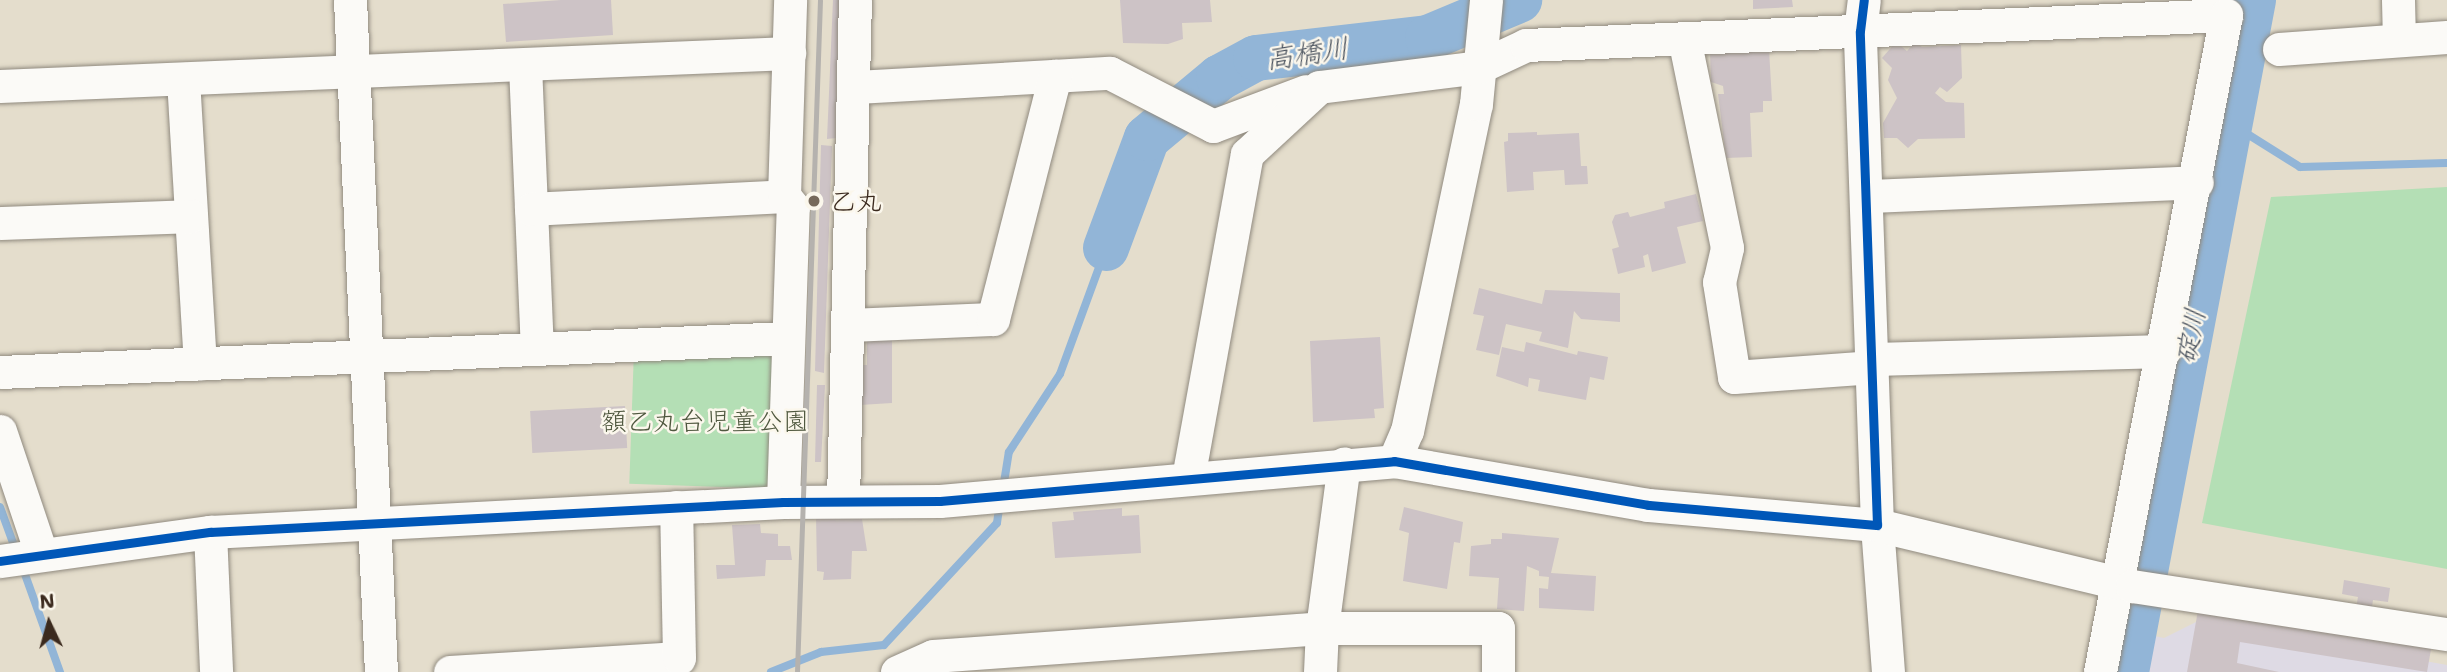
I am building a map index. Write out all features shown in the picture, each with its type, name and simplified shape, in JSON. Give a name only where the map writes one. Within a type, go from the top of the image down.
[{"type":"street","points":[[350,0],[372,523],[381,672]]},
{"type":"street","points":[[783,502],[793,207],[784,196],[790,0]]},
{"type":"street","points":[[843,500],[856,86],[856,0]]},
{"type":"street","points":[[1394,461],[1407,432],[1476,104],[1486,0]]},
{"type":"street","points":[[2398,0],[2399,40]]},
{"type":"street","points":[[856,86],[1110,73],[1213,126],[1319,87],[1525,46],[1684,38],[1862,15],[2226,15],[2164,351],[2134,586],[2100,672]]},
{"type":"street","points":[[1862,15],[1877,525],[1888,672]]},
{"type":"street","points":[[2279,49],[2447,37]]},
{"type":"street","points":[[1684,38],[1727,248],[1719,282],[1734,377],[1874,363],[2164,351]]},
{"type":"street","points":[[0,86],[789,53]]},
{"type":"street","points":[[525,65],[537,349]]},
{"type":"street","points":[[848,325],[993,318],[1055,76]]},
{"type":"street","points":[[183,79],[200,363]]},
{"type":"street","points":[[1188,478],[1247,154],[1319,87]]},
{"type":"street","points":[[1869,196],[2197,182]]},
{"type":"street","points":[[531,209],[784,196]]},
{"type":"street","points":[[0,223],[191,216]]},
{"type":"street","points":[[0,372],[788,338]]},
{"type":"street","points":[[0,432],[19,557],[210,532],[676,506],[965,499],[1045,494],[1344,463],[1394,461],[1648,505],[1877,525],[2134,586],[2447,634]]},
{"type":"street","points":[[1320,672],[1322,628],[1344,463]]},
{"type":"street","points":[[450,672],[679,658],[676,506]]},
{"type":"street","points":[[210,532],[216,672]]},
{"type":"street","points":[[897,672],[933,656],[1322,628],[1498,628],[1498,672]]},
{"type":"shaded area","points":[[2200,620],[2447,665],[2447,672],[2138,672],[2145,634],[2164,638]]},
{"type":"green space","points":[[2447,187],[2447,569],[2202,523],[2271,197]]},
{"type":"green space","name":"額乙丸台児童公園","points":[[634,347],[780,352],[775,489],[629,484]]},
{"type":"building","points":[[611,0],[613,35],[506,42],[503,4]]},
{"type":"building","points":[[833,0],[840,0],[836,138],[827,139]]},
{"type":"building","points":[[1120,0],[1210,0],[1212,22],[1182,23],[1183,39],[1168,44],[1123,43]]},
{"type":"building","points":[[1753,0],[1792,0],[1793,7],[1753,9]]},
{"type":"building","points":[[1896,42],[1907,51],[1915,42],[1922,47],[1961,45],[1962,78],[1947,92],[1940,87],[1935,93],[1946,102],[1964,103],[1965,138],[1918,139],[1908,148],[1897,138],[1884,138],[1883,123],[1897,98],[1888,80],[1892,68],[1882,58]]},
{"type":"building","points":[[1769,49],[1772,101],[1763,101],[1763,112],[1750,113],[1752,157],[1726,158],[1718,94],[1724,94],[1723,86],[1711,82],[1710,52]]},
{"type":"building","points":[[1537,132],[1537,135],[1579,133],[1581,166],[1587,166],[1588,184],[1565,185],[1564,170],[1533,172],[1534,190],[1507,192],[1504,142],[1508,141],[1508,133]]},
{"type":"building","points":[[821,145],[832,146],[824,373],[815,371]]},
{"type":"building","points":[[1696,194],[1703,221],[1677,227],[1686,263],[1652,272],[1648,254],[1643,256],[1645,267],[1618,274],[1612,249],[1619,247],[1612,222],[1615,215],[1628,212],[1630,217],[1665,208],[1664,202]]},
{"type":"building","points":[[1479,288],[1542,304],[1545,290],[1620,293],[1620,322],[1581,319],[1574,311],[1568,348],[1539,341],[1542,332],[1506,324],[1499,355],[1476,350],[1484,316],[1473,314]]},
{"type":"building","points":[[1380,337],[1384,408],[1374,409],[1375,418],[1313,422],[1310,341]]},
{"type":"building","points":[[892,340],[892,403],[860,405],[860,365],[867,365],[867,341]]},
{"type":"building","points":[[1526,342],[1577,355],[1578,351],[1608,357],[1604,380],[1590,377],[1586,400],[1538,391],[1540,380],[1529,378],[1528,387],[1496,376],[1502,347],[1524,352]]},
{"type":"building","points":[[817,385],[825,385],[821,462],[815,462]]},
{"type":"building","points":[[625,406],[627,448],[532,453],[530,411]]},
{"type":"building","points":[[1404,507],[1463,522],[1460,543],[1454,542],[1447,589],[1403,581],[1409,533],[1399,530]]},
{"type":"building","points":[[1122,508],[1122,516],[1139,515],[1141,553],[1055,558],[1052,522],[1074,520],[1073,512]]},
{"type":"building","points":[[816,516],[862,519],[867,551],[852,551],[851,579],[823,580],[824,572],[817,571]]},
{"type":"building","points":[[760,524],[761,533],[778,534],[778,546],[790,546],[792,560],[766,560],[765,576],[717,579],[716,565],[735,565],[732,525]]},
{"type":"building","points":[[1502,533],[1559,538],[1551,573],[1596,576],[1594,611],[1539,608],[1539,588],[1548,589],[1549,577],[1539,576],[1539,571],[1527,566],[1524,611],[1497,609],[1499,578],[1469,576],[1471,546],[1491,544],[1491,539],[1502,539]]},
{"type":"building","points":[[2344,580],[2390,588],[2388,602],[2373,600],[2371,614],[2435,627],[2427,672],[2240,642],[2237,663],[2279,672],[2187,672],[2202,588],[2355,613],[2358,597],[2342,594]]},
{"type":"waterway","name":"高橋川","points":[[1106,248],[1147,138],[1219,78],[1256,58],[1428,38],[1519,0]]},
{"type":"waterway","name":"碇川","points":[[2126,672],[2253,0]]},
{"type":"waterway","points":[[2233,125],[2300,167],[2447,163]]},
{"type":"waterway","points":[[1003,489],[1009,452],[1060,374],[1106,248]]},
{"type":"waterway","points":[[771,672],[821,652],[884,645],[997,523],[1000,502]]},
{"type":"waterway","points":[[0,507],[16,551]]},
{"type":"waterway","points":[[22,566],[60,672]]},
{"type":"railway","points":[[797,672],[820,0]]},
{"type":"cycle path","points":[[0,561],[210,532],[783,502],[940,501],[1394,461],[1648,505],[1877,525],[1860,31],[1864,0]]},
{"type":"place","name":"乙丸","points":[[814,201]]}]
